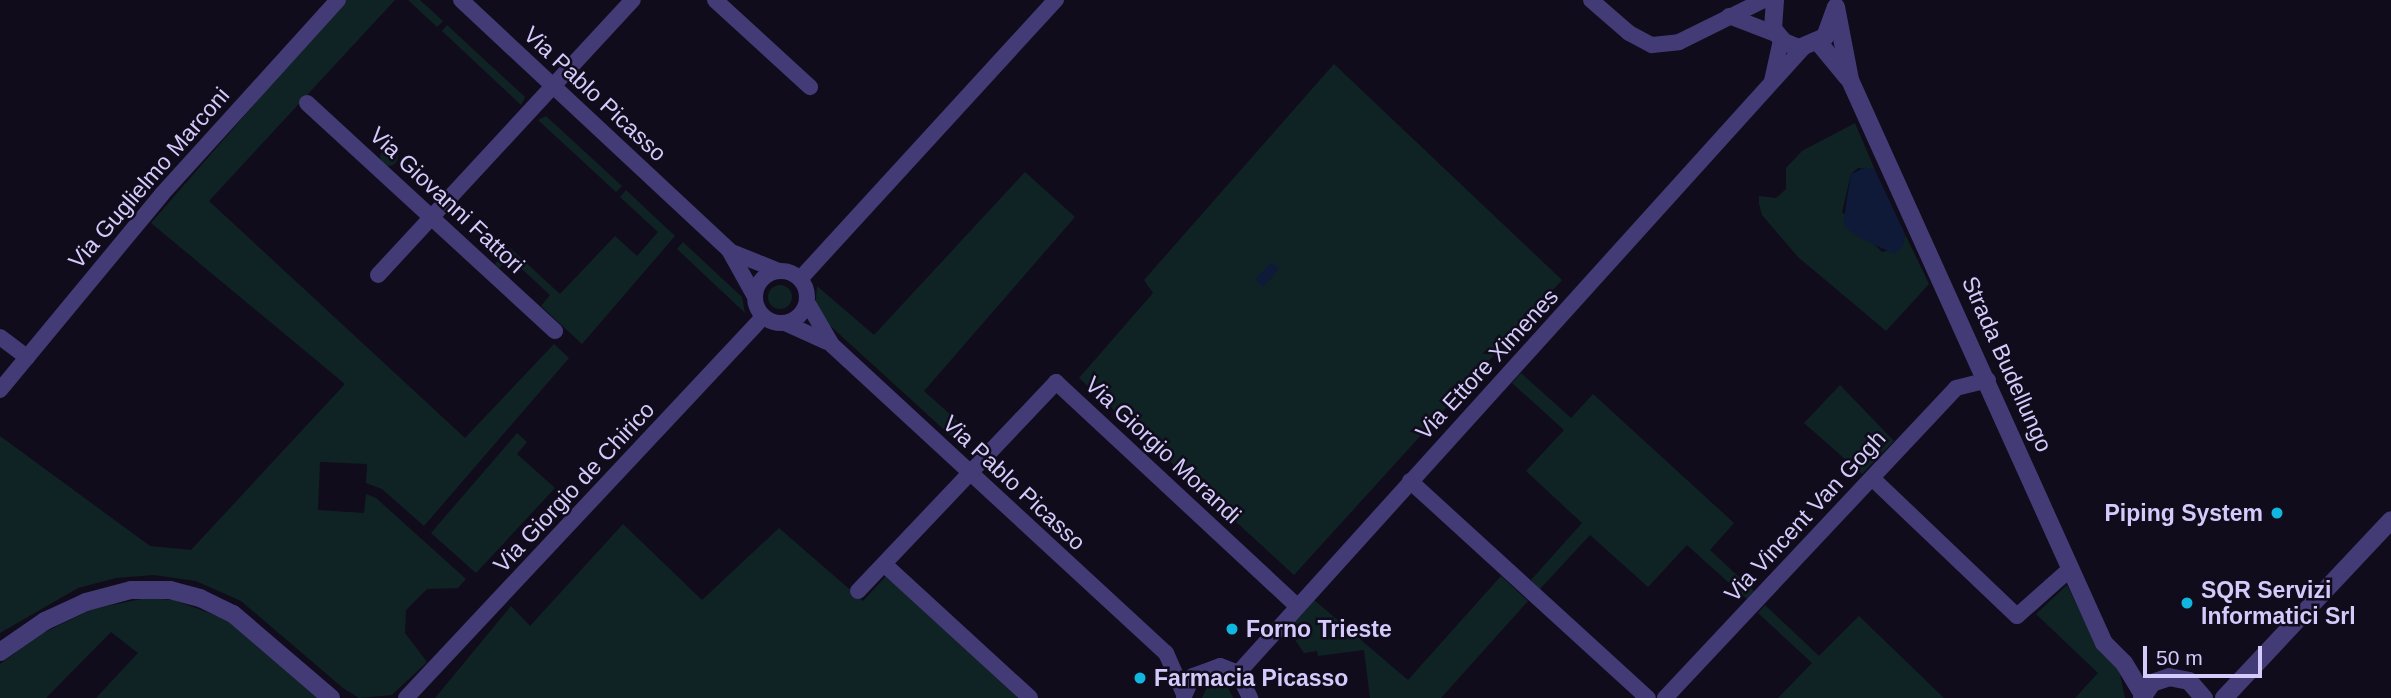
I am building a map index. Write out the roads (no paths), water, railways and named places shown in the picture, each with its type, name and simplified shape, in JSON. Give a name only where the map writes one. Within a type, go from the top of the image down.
[{"type":"street","name":"Via Guglielmo Marconi","points":[[0,390],[162,194],[338,0]]},
{"type":"street","name":"Via Pablo Picasso","points":[[461,0],[729,250],[754,295]]},
{"type":"street","points":[[378,275],[633,0]]},
{"type":"street","points":[[715,0],[810,87]]},
{"type":"street","points":[[800,279],[1056,0]]},
{"type":"street","points":[[1591,0],[1629,33],[1652,45],[1679,41],[1764,0]]},
{"type":"street","points":[[1771,86],[1778,37],[1771,19],[1775,0]]},
{"type":"street","name":"Strada Budellungo","points":[[1837,3],[1829,31],[1811,46],[1850,80]]},
{"type":"street","name":"Strada Budellungo","points":[[1837,3],[1850,80],[1988,380],[2104,643],[2124,663],[2142,697],[2160,679]]},
{"type":"street","points":[[1729,16],[1778,37],[1811,46]]},
{"type":"street","name":"Via Ettore Ximenes","points":[[1238,673],[1296,605],[1771,86],[1811,46]]},
{"type":"street","name":"Via Giovanni Fattori","points":[[307,103],[555,331]]},
{"type":"street","name":"Via Pablo Picasso","points":[[729,250],[779,271]]},
{"type":"street","points":[[779,271],[800,279],[807,302],[801,314],[785,323],[763,317],[754,295],[762,279],[779,271]]},
{"type":"street","name":"Via Pablo Picasso","points":[[807,302],[832,345],[1166,653],[1184,696]]},
{"type":"street","name":"Via Giorgio de Chirico","points":[[410,696],[763,317]]},
{"type":"street","name":"Via Pablo Picasso","points":[[785,323],[832,345]]},
{"type":"street","points":[[0,337],[27,357]]},
{"type":"street","name":"Via Vincent Van Gogh","points":[[1665,698],[1956,388],[1988,380]]},
{"type":"street","name":"Via Giorgio Morandi","points":[[858,591],[1056,382],[1296,605]]},
{"type":"street","points":[[1872,478],[2017,615],[2071,568]]},
{"type":"street","points":[[1410,481],[1648,698]]},
{"type":"street","points":[[2224,698],[2249,676],[2391,520]]},
{"type":"street","points":[[884,564],[1030,698]]},
{"type":"street","points":[[0,652],[45,621],[86,602],[131,590],[170,590],[200,598],[233,614],[331,698]]},
{"type":"street","name":"Via Pablo Picasso","points":[[1166,653],[1238,673]]},
{"type":"street","name":"Strada Budellungo","points":[[2124,663],[2160,679],[2179,677],[2200,692]]},
{"type":"street","name":"Via Pablo Picasso","points":[[1184,696],[1192,676],[1210,666]]},
{"type":"street","points":[[1238,673],[1250,698]]},
{"type":"street","points":[[2200,692],[2249,676]]},
{"type":"water","points":[[1866,167],[1875,170],[1905,234],[1902,247],[1894,254],[1854,235],[1843,224],[1851,174]]},
{"type":"water","points":[[1272,262],[1279,269],[1263,287],[1255,279]]},
{"type":"place","name":"Piping System","points":[[2277,513]]},
{"type":"place","name":"SQR Servizi Informatici Srl","points":[[2187,603]]},
{"type":"place","name":"Forno Trieste","points":[[1232,629]]},
{"type":"place","name":"Farmacia Picasso","points":[[1140,678]]}]
